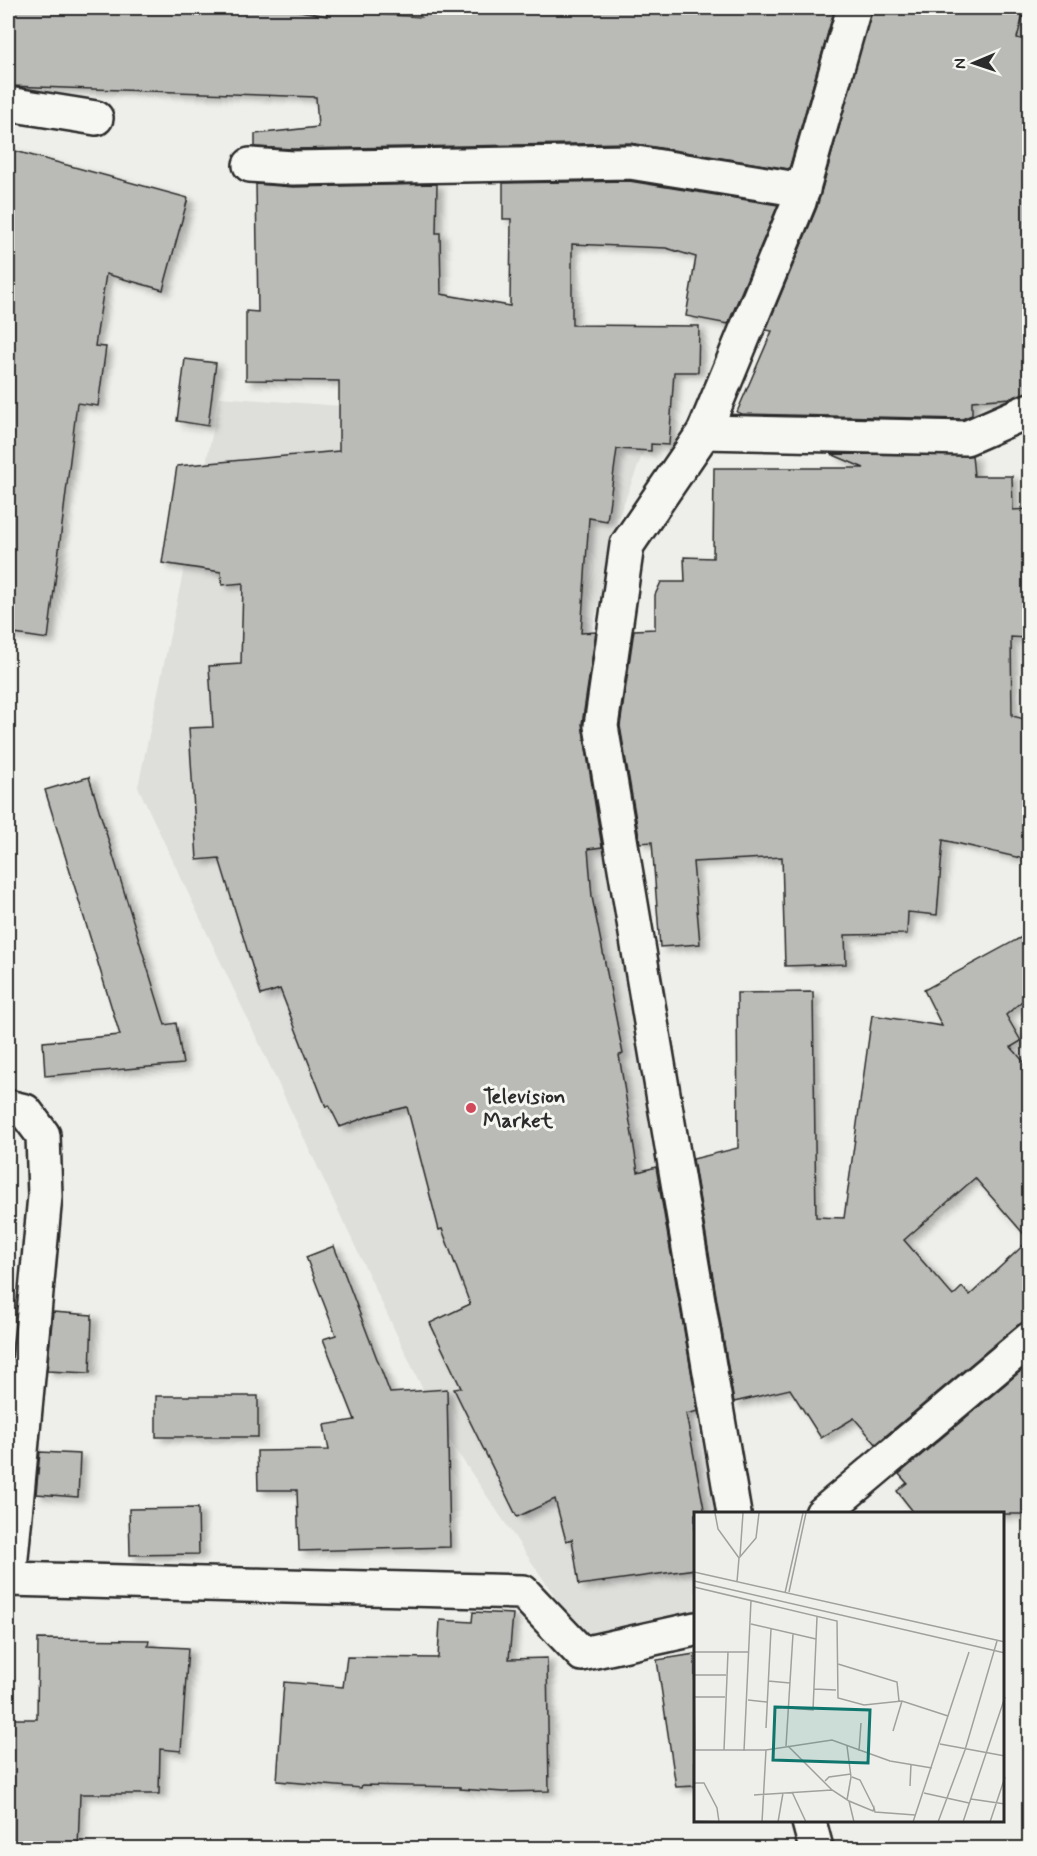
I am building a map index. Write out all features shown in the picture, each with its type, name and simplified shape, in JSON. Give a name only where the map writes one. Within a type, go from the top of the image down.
[{"type":"street","points":[[734,1512],[601,726],[627,545],[704,432],[803,190],[854,8]]},
{"type":"street","points":[[8,104],[96,118]]},
{"type":"street","points":[[250,165],[293,168],[630,162],[803,190]]},
{"type":"street","points":[[704,432],[966,438],[1029,410]]},
{"type":"street","points":[[8,1107],[26,1111],[43,1135],[45,1196],[8,1579],[523,1592],[582,1654],[694,1629]]},
{"type":"street","points":[[824,1512],[1029,1339]]},
{"type":"street","points":[[810,1823],[816,1848]]},
{"type":"shaded area","name":"Television Market","points":[[220,397],[652,429],[619,516],[582,675],[721,1512],[694,1512],[694,1622],[581,1635],[441,1428],[138,787]]},
{"type":"building","points":[[13,8],[284,8],[327,16],[327,11],[421,17],[417,8],[835,8],[789,169],[630,143],[293,149],[255,147],[255,134],[318,127],[316,97],[10,86]]},
{"type":"building","points":[[872,8],[1025,8],[1017,38],[1029,41],[1029,392],[1011,398],[972,401],[972,415],[962,419],[742,414],[737,412],[772,331],[766,330],[817,207]]},
{"type":"building","points":[[8,149],[188,198],[163,290],[106,274],[95,346],[106,347],[98,406],[77,403],[48,639],[8,633]]},
{"type":"building","name":"Television Market","points":[[629,181],[778,205],[728,324],[686,316],[696,257],[666,248],[572,244],[572,325],[699,326],[698,372],[674,372],[669,445],[651,444],[651,451],[617,449],[607,521],[589,518],[581,633],[596,632],[582,724],[602,847],[588,849],[592,897],[623,1054],[619,1055],[638,1172],[656,1167],[698,1411],[686,1414],[705,1512],[694,1512],[694,1569],[579,1585],[572,1539],[566,1541],[555,1499],[517,1517],[454,1389],[461,1388],[430,1323],[470,1304],[442,1229],[439,1230],[407,1107],[369,1116],[340,1127],[329,1105],[326,1107],[280,989],[261,995],[219,858],[197,860],[189,728],[213,727],[209,666],[241,664],[243,583],[222,585],[221,572],[162,563],[177,466],[339,451],[339,381],[246,380],[246,311],[258,312],[256,184],[293,187],[437,184],[436,233],[440,233],[441,294],[510,306],[511,219],[503,219],[503,183]]},
{"type":"building","points":[[185,359],[216,363],[208,426],[177,421]]},
{"type":"building","points":[[831,454],[972,455],[974,476],[1012,476],[1013,510],[1029,509],[1028,638],[1011,637],[1012,716],[1029,720],[1029,860],[943,840],[937,915],[908,912],[907,934],[845,935],[846,964],[785,966],[782,857],[693,862],[700,944],[660,947],[652,842],[640,843],[620,726],[634,630],[655,629],[655,595],[661,582],[685,582],[684,557],[713,558],[714,468],[864,468]]},
{"type":"building","points":[[89,777],[165,1025],[176,1023],[183,1064],[45,1076],[43,1042],[120,1035],[45,790]]},
{"type":"building","points":[[1029,933],[1029,995],[1006,1015],[1021,1041],[1011,1047],[1029,1068],[1029,1240],[1029,1321],[1018,1325],[876,1444],[854,1418],[821,1438],[790,1389],[734,1402],[693,1159],[738,1148],[737,993],[813,992],[816,1217],[844,1218],[872,1015],[942,1026],[924,990]],"holes":[[[975,1178],[1029,1240],[970,1295],[962,1287],[953,1296],[904,1240]]]},
{"type":"building","points":[[334,1246],[390,1393],[447,1389],[450,1547],[299,1551],[297,1490],[258,1490],[257,1451],[329,1450],[324,1425],[355,1420],[323,1339],[336,1335],[306,1257]]},
{"type":"building","points":[[53,1312],[92,1315],[90,1373],[47,1371]]},
{"type":"building","points":[[1029,1364],[1029,1514],[913,1512],[897,1491],[907,1483],[899,1474]]},
{"type":"building","points":[[156,1396],[258,1396],[258,1437],[156,1437]]},
{"type":"building","points":[[40,1452],[80,1454],[78,1497],[36,1494]]},
{"type":"building","points":[[198,1508],[199,1554],[130,1555],[129,1509]]},
{"type":"building","points":[[473,1612],[513,1614],[509,1659],[547,1658],[549,1791],[503,1792],[460,1789],[460,1787],[362,1785],[361,1788],[277,1781],[284,1682],[343,1687],[347,1657],[438,1658],[440,1620],[472,1622]]},
{"type":"building","points":[[38,1639],[149,1640],[148,1646],[188,1648],[181,1751],[160,1749],[159,1794],[80,1794],[78,1848],[8,1848],[8,1719],[37,1719]]},
{"type":"building","points":[[694,1654],[694,1786],[676,1787],[657,1660]]},
{"type":"place","name":"Television Market","points":[[471,1108]]}]
